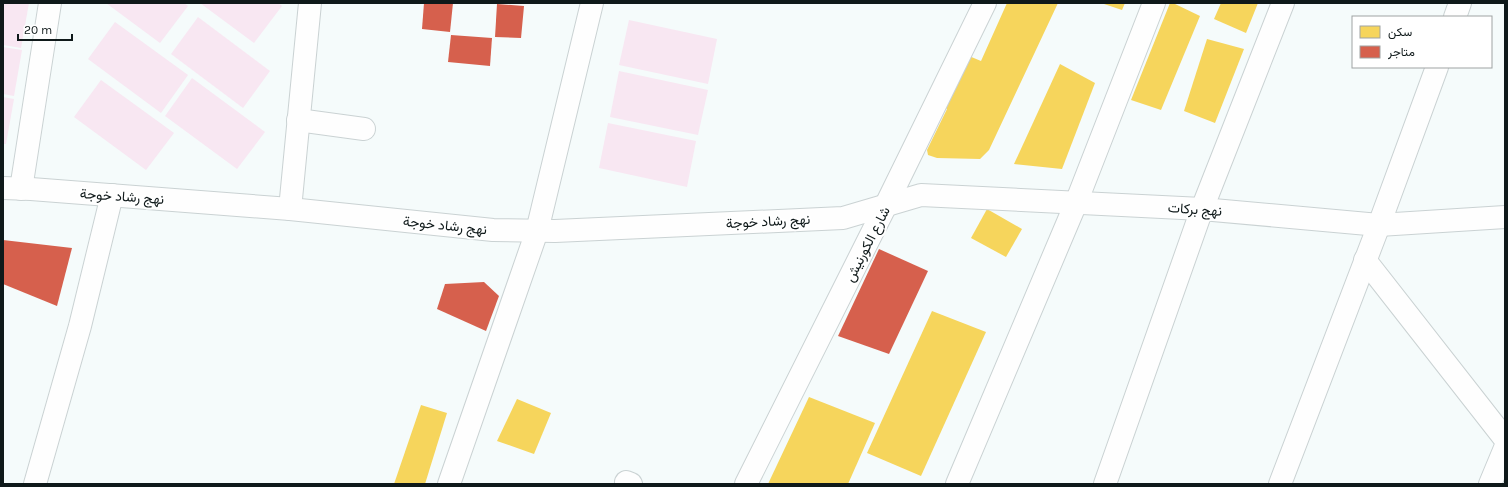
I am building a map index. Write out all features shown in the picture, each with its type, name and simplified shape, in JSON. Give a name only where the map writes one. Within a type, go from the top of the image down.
[{"type":"street","points":[[12,188],[50,3]]},
{"type":"street","points":[[290,209],[310,3]]},
{"type":"street","points":[[449,484],[537,231],[592,3]]},
{"type":"street","name":"شارع الكورنيش","points":[[746,484],[886,205],[985,3]]},
{"type":"street","points":[[958,484],[1076,203],[1154,3]]},
{"type":"street","points":[[1104,484],[1202,209],[1284,3]]},
{"type":"street","points":[[1455,16],[1460,3]]},
{"type":"street","points":[[1280,484],[1379,225],[1437,68]]},
{"type":"street","points":[[298,120],[364,129]]},
{"type":"street","name":"نهج رشاد خوجة","points":[[12,188],[290,209],[493,230],[537,231],[843,218],[886,205]]},
{"type":"street","points":[[35,484],[80,326],[112,195]]},
{"type":"street","name":"نهج بركات","points":[[886,205],[921,196],[1202,209],[1379,225],[1505,217]]},
{"type":"street","points":[[1365,260],[1504,449],[1490,484]]},
{"type":"shaded area","points":[[3,3],[29,3],[21,48],[3,45]]},
{"type":"shaded area","points":[[106,3],[184,3],[188,6],[160,43]]},
{"type":"shaded area","points":[[200,3],[278,3],[282,6],[254,43]]},
{"type":"shaded area","points":[[198,17],[270,71],[243,108],[171,54]]},
{"type":"shaded area","points":[[629,20],[717,39],[708,84],[619,65]]},
{"type":"shaded area","points":[[115,22],[188,75],[161,113],[88,59]]},
{"type":"shaded area","points":[[3,47],[22,50],[14,96],[3,94]]},
{"type":"shaded area","points":[[619,71],[708,90],[698,135],[610,117]]},
{"type":"shaded area","points":[[192,78],[265,132],[237,169],[165,116]]},
{"type":"shaded area","points":[[101,80],[174,133],[146,170],[74,117]]},
{"type":"shaded area","points":[[3,97],[14,99],[6,144],[3,144]]},
{"type":"shaded area","points":[[608,123],[696,141],[687,187],[599,168]]},
{"type":"building: سكن","points":[[1007,3],[1058,3],[989,150],[980,159],[937,158],[928,155],[927,150],[947,109],[942,105],[969,56],[981,61]]},
{"type":"building: سكن","points":[[1101,3],[1125,3],[1122,10]]},
{"type":"building: سكن","points":[[1170,3],[1200,16],[1161,110],[1131,100]]},
{"type":"building: سكن","points":[[1221,3],[1258,3],[1246,33],[1214,19]]},
{"type":"building: سكن","points":[[1207,39],[1244,49],[1215,123],[1184,111]]},
{"type":"building: سكن","points":[[1060,64],[1095,83],[1062,169],[1014,164]]},
{"type":"building: سكن","points":[[987,209],[1022,229],[1006,257],[971,238]]},
{"type":"building: سكن","points":[[932,311],[986,332],[921,476],[867,453]]},
{"type":"building: سكن","points":[[809,397],[875,423],[848,484],[768,484]]},
{"type":"building: سكن","points":[[517,399],[551,413],[534,454],[497,441]]},
{"type":"building: سكن","points":[[421,405],[447,413],[425,484],[394,484]]},
{"type":"building: متاجر","points":[[424,3],[453,3],[450,32],[422,29]]},
{"type":"building: متاجر","points":[[497,4],[524,6],[521,38],[495,37]]},
{"type":"building: متاجر","points":[[451,35],[492,38],[490,66],[448,62]]},
{"type":"building: متاجر","points":[[3,240],[72,248],[57,306],[3,284]]},
{"type":"building: متاجر","points":[[879,249],[928,271],[889,354],[838,336]]},
{"type":"building: متاجر","points":[[484,282],[499,296],[486,331],[437,309],[445,284]]}]
